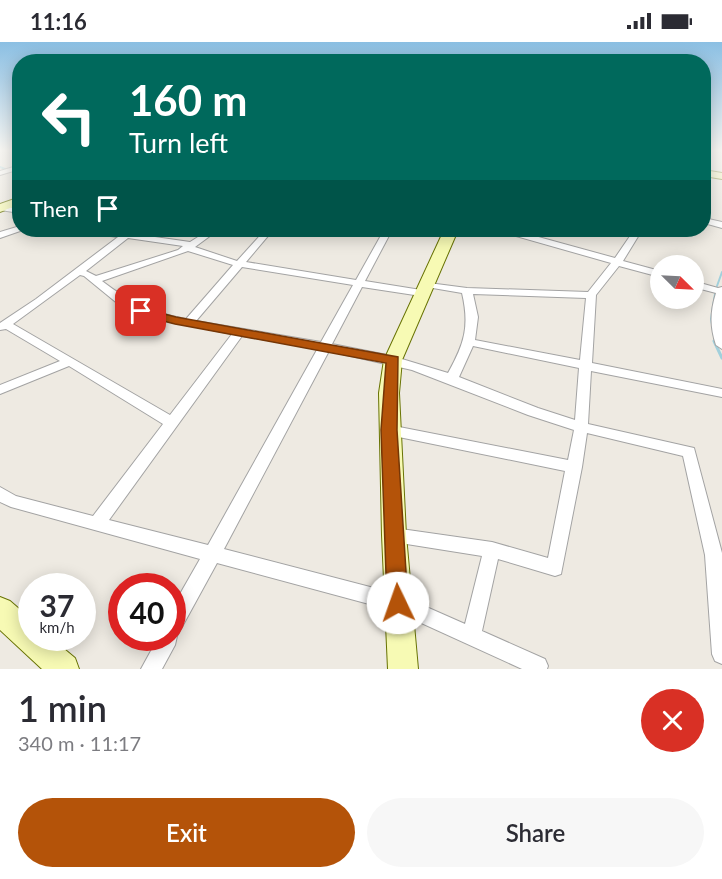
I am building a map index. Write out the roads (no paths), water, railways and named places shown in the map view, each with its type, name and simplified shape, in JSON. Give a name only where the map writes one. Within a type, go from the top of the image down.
[{"type":"street","points":[[2,326],[123,237]]},
{"type":"street","points":[[150,237],[191,247],[238,264],[358,284],[467,291],[591,295]]},
{"type":"street","points":[[94,280],[191,247],[205,237]]},
{"type":"street","points":[[188,322],[263,237]]},
{"type":"street","points":[[186,601],[384,237]]},
{"type":"street","points":[[403,669],[394,535],[389,393],[393,360],[423,288],[448,237]]},
{"type":"street","points":[[530,237],[650,271]]},
{"type":"street","points":[[394,535],[492,550],[555,568],[581,428],[591,295],[633,237]]},
{"type":"street","points":[[78,272],[94,280],[121,301],[141,311],[239,332],[393,360],[451,380],[529,412],[581,428],[689,452],[718,557],[722,654]]},
{"type":"street","points":[[704,287],[722,291],[715,312],[716,330],[722,345]]},
{"type":"street","points":[[451,380],[469,342],[474,315],[467,291]]},
{"type":"street","points":[[2,326],[25,334],[171,422]]},
{"type":"street","points":[[97,523],[239,332]]},
{"type":"street","points":[[469,342],[722,393]]},
{"type":"street","points":[[0,390],[68,362]]},
{"type":"street","points":[[389,430],[575,467]]},
{"type":"street","points":[[0,493],[11,501],[398,603],[541,668]]},
{"type":"street","points":[[471,636],[492,550]]},
{"type":"street","points":[[0,611],[64,669]]},
{"type":"street","points":[[151,669],[161,651]]},
{"type":"waterway","points":[[717,286],[722,272]]},
{"type":"waterway","points":[[715,294],[711,319],[715,342]]},
{"type":"waterway","points":[[714,341],[722,358]]}]
